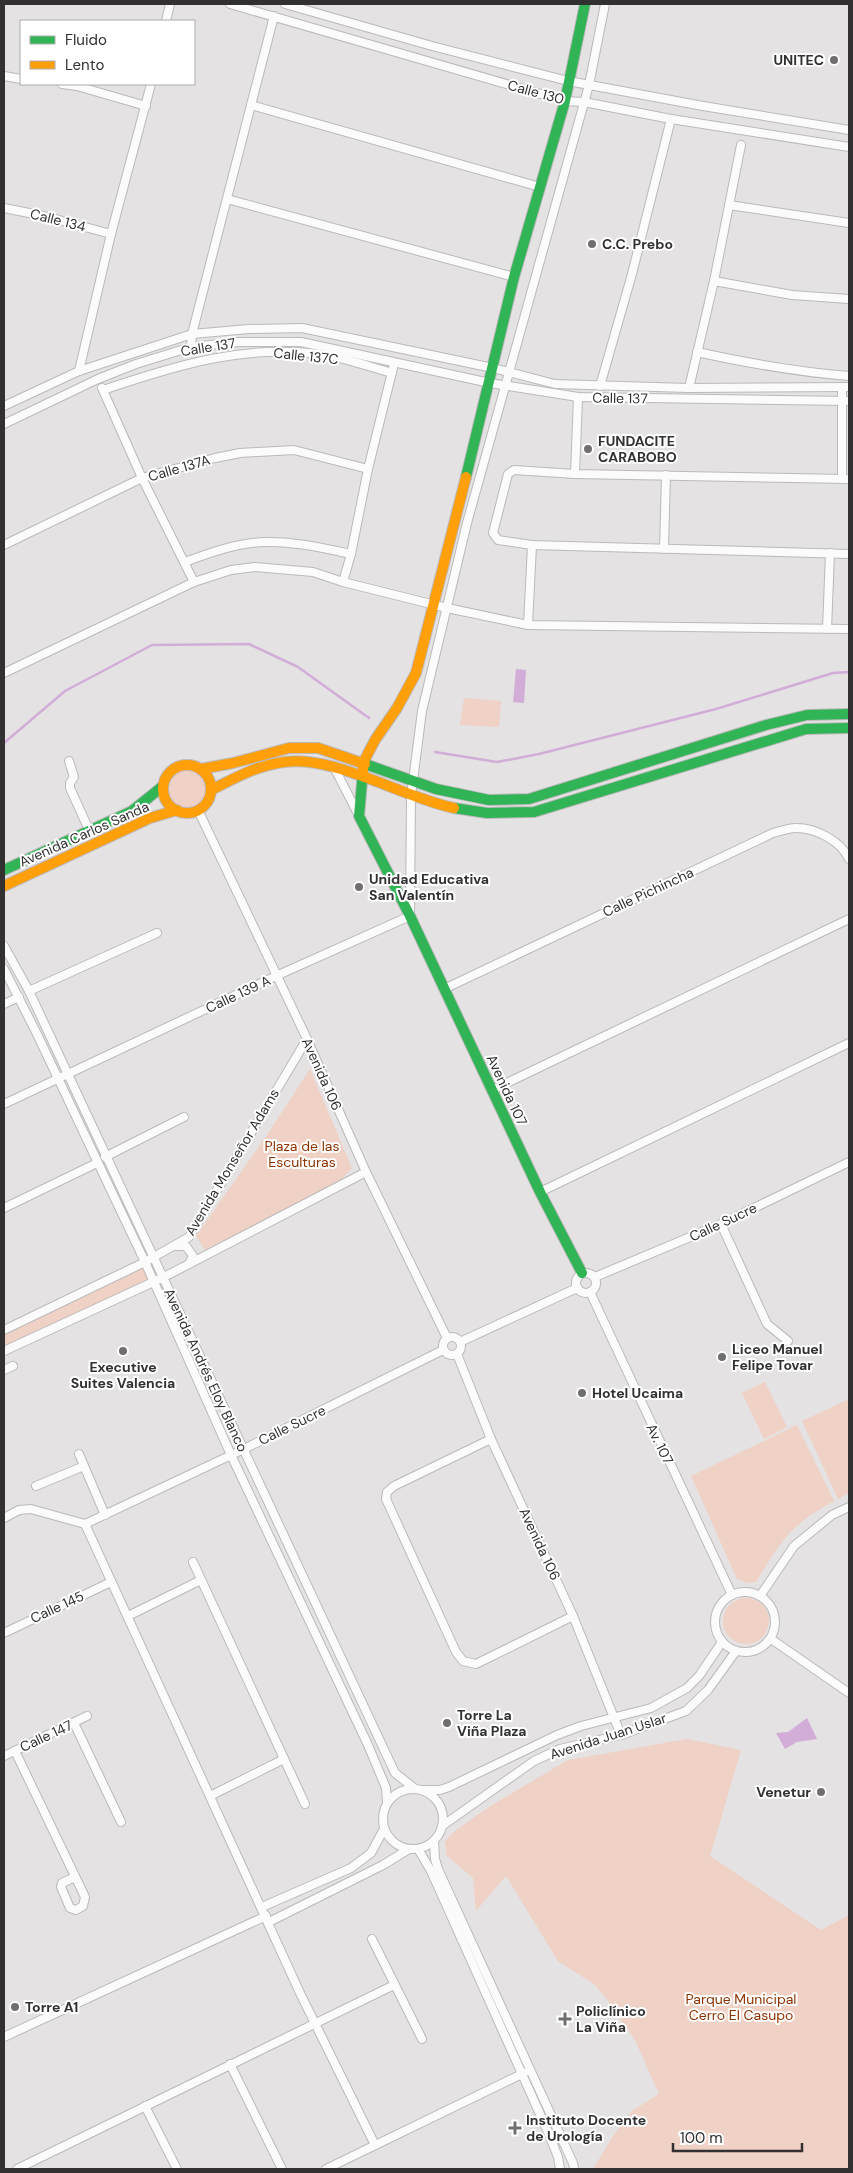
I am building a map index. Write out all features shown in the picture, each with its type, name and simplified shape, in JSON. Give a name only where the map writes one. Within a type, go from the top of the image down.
[{"type":"street","points":[[166,20],[170,4]]},
{"type":"street","name":"Calle 130","points":[[230,4],[565,101],[584,102],[672,119],[849,147]]},
{"type":"street","name":"Calle 130","points":[[285,4],[432,46],[568,81],[849,130]]},
{"type":"street","points":[[359,816],[363,778],[362,763],[397,708],[416,673],[490,383],[514,277],[565,101],[585,4]]},
{"type":"street","points":[[410,916],[410,796],[422,711],[467,522],[589,85],[605,4]]},
{"type":"street","points":[[191,347],[192,334],[274,16]]},
{"type":"street","points":[[426,60],[432,46]]},
{"type":"street","points":[[4,76],[20,79]]},
{"type":"street","points":[[70,85],[146,106]]},
{"type":"street","points":[[80,371],[111,234],[151,85]]},
{"type":"street","points":[[251,105],[540,187]]},
{"type":"street","points":[[600,386],[632,274],[672,119]]},
{"type":"street","points":[[689,388],[714,281],[741,145]]},
{"type":"street","points":[[227,199],[514,277]]},
{"type":"street","points":[[729,205],[849,223]]},
{"type":"street","name":"Calle 134","points":[[4,208],[44,216],[111,234]]},
{"type":"street","points":[[714,281],[792,295],[849,300]]},
{"type":"street","points":[[4,406],[80,371],[192,334],[249,329],[302,328],[508,371],[555,384],[689,388],[846,387],[846,479],[575,474],[520,469],[508,474],[494,533],[498,540],[532,545],[849,554]]},
{"type":"street","name":"Calle 137","points":[[4,424],[98,379],[136,364],[191,347],[239,342],[301,342],[490,383],[578,397],[846,401]]},
{"type":"street","name":"Calle 137C","points":[[103,390],[168,368],[227,355],[282,351],[327,356],[392,373]]},
{"type":"street","points":[[697,352],[800,372],[849,376]]},
{"type":"street","points":[[343,582],[352,554],[368,469],[395,361]]},
{"type":"street","points":[[98,379],[142,478],[194,582]]},
{"type":"street","points":[[575,474],[578,397]]},
{"type":"street","name":"Calle 137A","points":[[4,545],[142,478],[215,458],[240,453],[294,450],[368,469]]},
{"type":"street","points":[[664,550],[666,475]]},
{"type":"street","points":[[185,562],[207,554],[262,542],[294,543],[352,554]]},
{"type":"street","points":[[528,624],[532,545]]},
{"type":"street","points":[[827,629],[830,553]]},
{"type":"street","points":[[4,673],[194,582],[231,570],[255,568],[313,572],[343,582],[434,605],[528,624],[849,629]]},
{"type":"street","points":[[201,769],[233,763],[289,748],[318,748],[436,789],[489,800],[529,799],[773,724],[807,715],[849,714]]},
{"type":"street","points":[[211,790],[255,769],[268,765],[290,761],[318,762],[410,796],[470,812],[493,814],[534,812],[797,732],[825,727],[849,728]]},
{"type":"street","points":[[68,761],[74,778],[70,783],[70,788],[89,830]]},
{"type":"street","points":[[190,765],[201,769],[208,776],[211,790],[208,802],[198,810],[191,812],[177,810],[168,803],[163,786],[167,775],[174,768],[190,765]]},
{"type":"street","points":[[334,767],[359,816]]},
{"type":"street","name":"Avenida Carlos Sanda","points":[[4,870],[132,811],[163,786]]},
{"type":"street","points":[[565,788],[570,801]]},
{"type":"street","name":"Avenida Carlos Sanda","points":[[4,886],[145,820],[177,810]]},
{"type":"street","name":"Avenida 106","points":[[198,810],[307,1039],[366,1172],[447,1338]]},
{"type":"street","name":"Avenida 107","points":[[359,816],[410,916],[540,1192],[582,1273]]},
{"type":"street","name":"Calle Pichincha","points":[[444,989],[773,832],[795,828],[817,831],[837,844],[849,859]]},
{"type":"street","name":"Calle 139 A","points":[[4,1104],[276,976],[410,916]]},
{"type":"street","points":[[492,1090],[849,919]]},
{"type":"street","points":[[28,992],[157,933]]},
{"type":"street","name":"Avenida Andrés Eloy Blanco","points":[[4,946],[28,992],[395,1773],[414,1788]]},
{"type":"street","name":"Avenida Andrés Eloy Blanco","points":[[4,969],[145,1262],[231,1455],[378,1767],[386,1788],[386,1802]]},
{"type":"street","points":[[4,1004],[19,997]]},
{"type":"street","name":"Avenida Monseñor Adams","points":[[4,1330],[145,1262],[189,1237],[307,1039]]},
{"type":"street","points":[[540,1192],[849,1043]]},
{"type":"street","points":[[105,1157],[184,1116]]},
{"type":"street","name":"Calle Sucre","points":[[595,1277],[721,1224],[849,1162]]},
{"type":"street","points":[[4,1208],[97,1163]]},
{"type":"street","name":"Avenida Monseñor Adams","points":[[4,1351],[162,1278],[366,1172]]},
{"type":"street","points":[[721,1224],[767,1324],[788,1341]]},
{"type":"street","points":[[176,1246],[186,1246],[190,1249],[193,1256],[189,1264]]},
{"type":"street","points":[[582,1273],[590,1273],[595,1277],[597,1284],[590,1292],[583,1292],[577,1288],[577,1278],[582,1273]]},
{"type":"street","points":[[460,1342],[577,1288]]},
{"type":"street","name":"Av. 107","points":[[590,1292],[732,1595]]},
{"type":"street","points":[[453,1337],[460,1342],[461,1349],[457,1354],[451,1356],[443,1350],[443,1343],[447,1338],[453,1337]]},
{"type":"street","name":"Calle Sucre","points":[[85,1524],[244,1449],[443,1350]]},
{"type":"street","name":"Avenida 106","points":[[457,1354],[492,1439],[573,1616],[616,1718],[621,1735]]},
{"type":"street","points":[[4,1370],[13,1366]]},
{"type":"street","points":[[492,1439],[394,1486],[387,1492],[386,1499],[456,1652],[463,1661],[476,1664],[573,1616]]},
{"type":"street","points":[[78,1454],[105,1515]]},
{"type":"street","points":[[36,1486],[84,1466]]},
{"type":"street","points":[[760,1596],[794,1546],[832,1515],[849,1507]]},
{"type":"street","points":[[4,1518],[20,1510],[30,1509],[85,1524],[315,2022],[375,2145]]},
{"type":"street","points":[[193,1562],[305,1804]]},
{"type":"street","points":[[128,1616],[201,1580]]},
{"type":"street","name":"Calle 145","points":[[4,1632],[111,1582]]},
{"type":"street","points":[[745,1592],[760,1596],[767,1601],[775,1615],[776,1623],[771,1639],[755,1651],[746,1653],[736,1651],[722,1642],[717,1633],[716,1613],[721,1604],[732,1595],[745,1592]]},
{"type":"street","points":[[771,1639],[849,1693]]},
{"type":"street","name":"Avenida Juan Uslar","points":[[424,1790],[440,1790],[449,1787],[551,1738],[581,1726],[651,1708],[687,1688],[722,1642]]},
{"type":"street","name":"Avenida Juan Uslar","points":[[442,1826],[534,1760],[560,1749],[621,1735],[686,1711],[708,1690],[736,1651]]},
{"type":"street","name":"Calle 147","points":[[4,1756],[88,1716]]},
{"type":"street","points":[[74,1723],[121,1822]]},
{"type":"street","points":[[14,1751],[75,1877]]},
{"type":"street","points":[[210,1796],[284,1758]]},
{"type":"street","points":[[434,1841],[418,1849],[409,1849],[393,1842],[384,1829],[382,1818],[386,1802],[396,1793],[414,1788],[424,1790],[440,1804],[443,1815],[442,1826],[434,1841],[435,1860],[438,1869],[531,2070],[574,2169]]},
{"type":"street","points":[[262,1907],[351,1868],[371,1852],[384,1829]]},
{"type":"street","points":[[4,2037],[267,1919],[383,1865],[409,1849]]},
{"type":"street","points":[[418,1849],[430,1871],[548,2132],[558,2157],[560,2169]]},
{"type":"street","points":[[372,1939],[422,2039]]},
{"type":"street","points":[[17,2169],[394,1985]]},
{"type":"street","points":[[230,2064],[282,2169]]},
{"type":"street","points":[[326,2169],[531,2070]]},
{"type":"street","points":[[145,2106],[177,2169]]},
{"type":"green space","points":[[464,698],[501,701],[499,727],[460,725]]},
{"type":"green space","points":[[183,768],[191,768],[202,774],[208,789],[202,804],[191,810],[183,810],[172,804],[166,793],[166,785],[172,774]]},
{"type":"green space","name":"Plaza de las Esculturas","points":[[310,1069],[352,1168],[342,1179],[205,1250],[196,1236],[267,1135]]},
{"type":"green space","points":[[145,1262],[153,1282],[4,1351],[4,1330]]},
{"type":"green space","points":[[765,1382],[787,1427],[764,1439],[742,1393]]},
{"type":"green space","points":[[849,1399],[849,1493],[838,1499],[802,1421]]},
{"type":"green space","points":[[797,1425],[834,1501],[797,1526],[781,1544],[756,1582],[748,1583],[737,1579],[691,1476]]},
{"type":"green space","points":[[751,1598],[763,1604],[768,1612],[768,1630],[763,1638],[755,1643],[741,1644],[729,1638],[724,1630],[723,1616],[729,1604],[737,1599]]},
{"type":"green space","name":"Parque Municipal Cerro El Casupo","points":[[687,1739],[741,1750],[710,1856],[821,1930],[849,1915],[849,2169],[593,2169],[611,2139],[632,2111],[659,2094],[635,2040],[595,1985],[558,1961],[506,1876],[476,1911],[473,1878],[447,1856],[445,1841],[456,1830],[492,1805],[568,1760]]},
{"type":"shaded area","points":[[516,669],[526,670],[524,703],[513,702]]},
{"type":"shaded area","points":[[807,1718],[817,1739],[797,1742],[785,1749],[776,1733],[788,1732]]},
{"type":"waterway","points":[[4,743],[65,691],[152,645],[249,644],[298,667],[369,718]]},
{"type":"waterway","points":[[435,752],[497,762],[539,754],[716,709],[833,673],[849,672]]},
{"type":"traffic: fast","points":[[466,477],[514,277],[565,101],[585,4]]},
{"type":"traffic: fast","points":[[365,764],[436,789],[489,800],[529,799],[766,725],[807,715],[849,714]]},
{"type":"traffic: fast","points":[[454,808],[487,813],[534,812],[806,729],[849,728]]},
{"type":"traffic: fast","points":[[363,771],[359,816],[410,916],[540,1192],[582,1273]]},
{"type":"traffic: fast","points":[[4,870],[132,811],[163,786]]},
{"type":"traffic: slow","points":[[363,771],[363,763],[375,740],[397,708],[416,673],[466,477]]},
{"type":"traffic: slow","points":[[201,769],[233,763],[289,748],[318,748],[365,764]]},
{"type":"traffic: slow","points":[[211,790],[260,767],[299,761],[343,770],[411,795],[454,808]]},
{"type":"traffic: slow","points":[[187,765],[196,767],[204,772],[209,780],[211,789],[209,798],[204,806],[196,811],[187,813],[178,811],[170,806],[165,798],[163,789],[165,780],[170,772],[178,767],[187,765]]},
{"type":"traffic: slow","points":[[4,886],[150,818],[177,810]]},
{"type":"place","name":"UNITEC","points":[[834,60]]},
{"type":"place","name":"C.C. Prebo","points":[[592,244]]},
{"type":"place","name":"FUNDACITE CARABOBO","points":[[588,449]]},
{"type":"place","name":"Unidad Educativa San Valentín","points":[[359,887]]},
{"type":"place","name":"Executive Suites Valencia","points":[[123,1351]]},
{"type":"place","name":"Liceo Manuel Felipe Tovar","points":[[722,1357]]},
{"type":"place","name":"Hotel Ucaima","points":[[582,1393]]},
{"type":"place","name":"Torre La Viña Plaza","points":[[447,1723]]},
{"type":"place","name":"Venetur","points":[[821,1792]]},
{"type":"place","name":"Torre A1","points":[[15,2007]]},
{"type":"place","name":"Policlínico La Viña","points":[[565,2019]]},
{"type":"place","name":"Instituto Docente de Urología","points":[[515,2128]]}]
